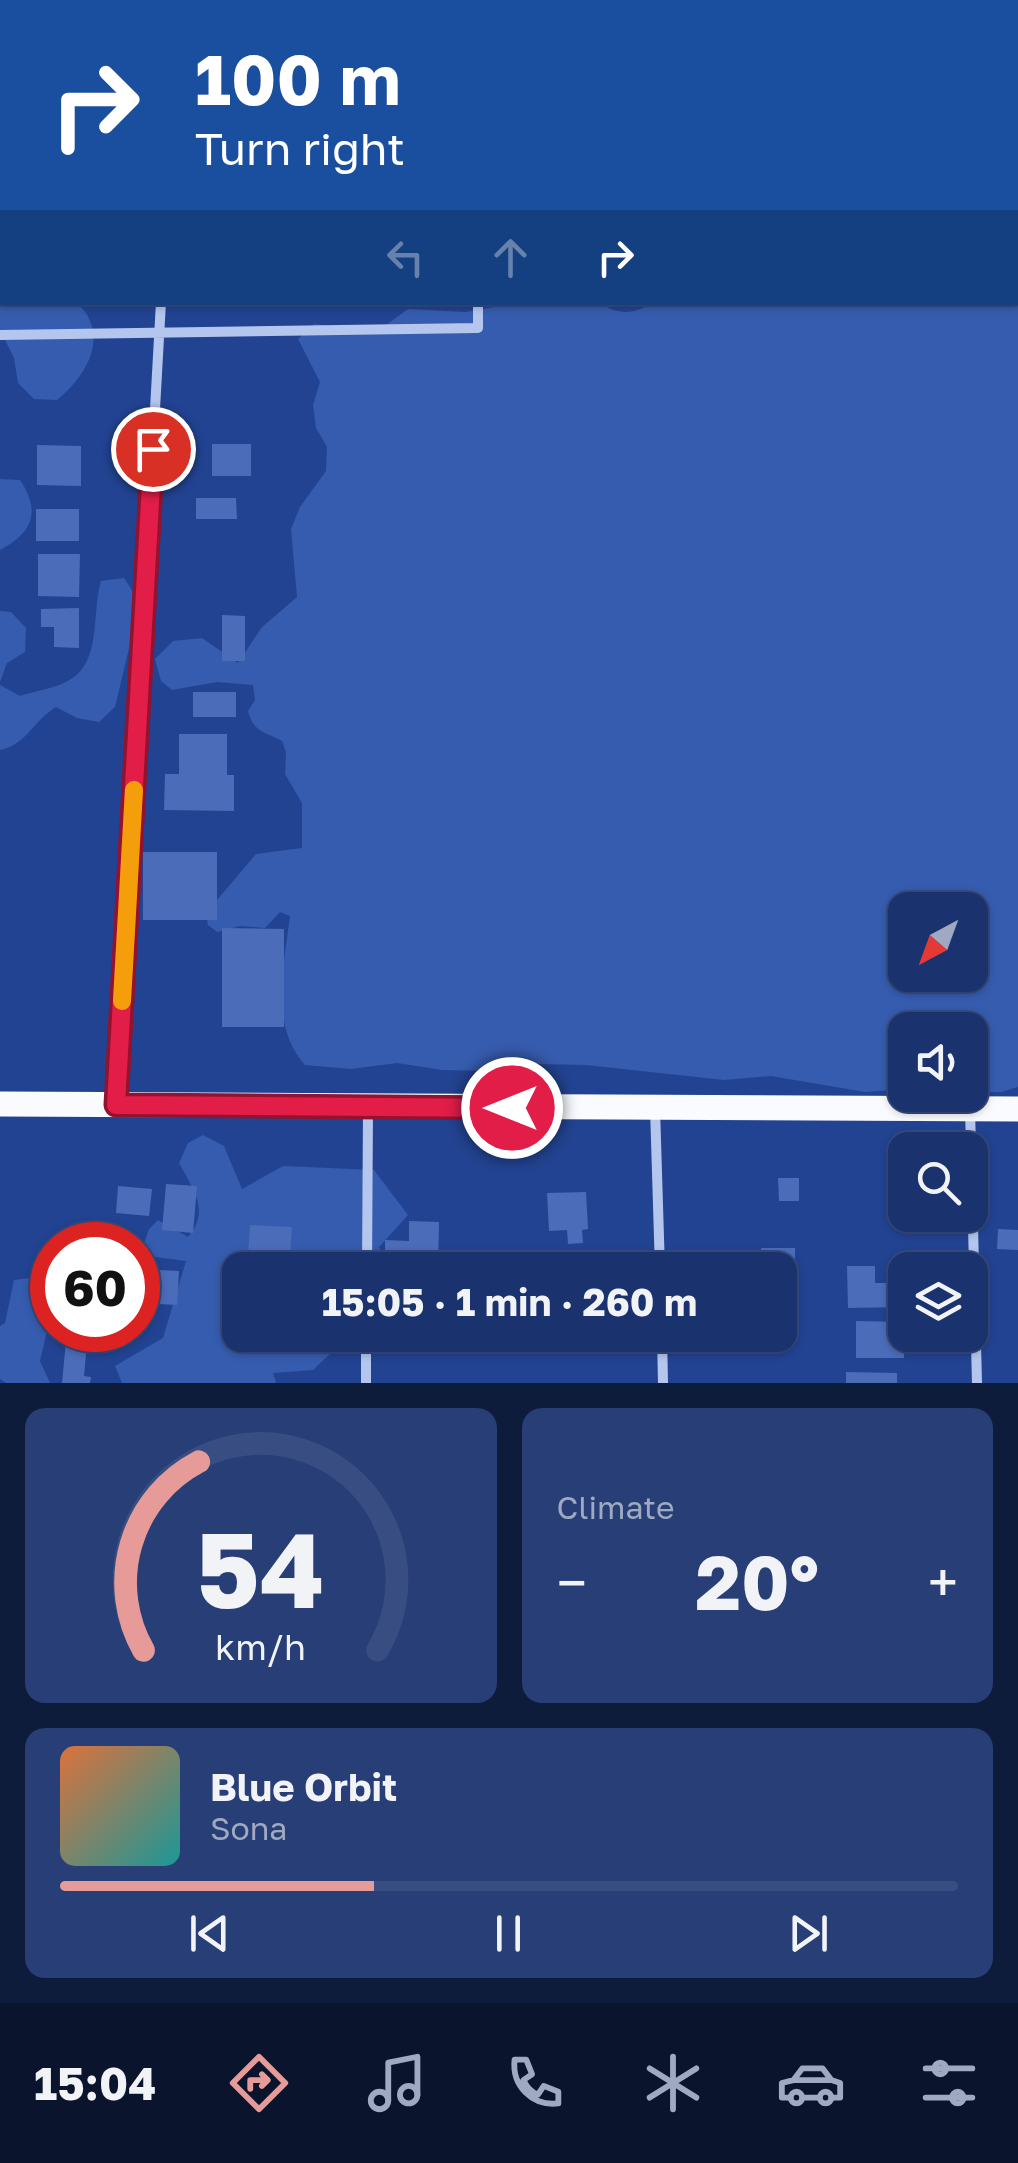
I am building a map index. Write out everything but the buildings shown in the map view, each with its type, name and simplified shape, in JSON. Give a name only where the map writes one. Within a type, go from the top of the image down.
[{"type":"main road","points":[[0,1104],[888,1108]]},
{"type":"main road","points":[[988,1108],[1018,1109]]},
{"type":"street","points":[[116,1105],[161,305]]},
{"type":"street","points":[[0,335],[478,328],[478,305]]},
{"type":"street","points":[[367,1252],[368,1108]]},
{"type":"street","points":[[655,1108],[659,1252]]},
{"type":"street","points":[[970,1112],[978,1383]]},
{"type":"street","points":[[366,1352],[366,1383]]},
{"type":"street","points":[[663,1352],[664,1383]]},
{"type":"shaded area","points":[[0,305],[79,305],[87,315],[94,341],[85,367],[68,390],[57,400],[34,399],[18,383],[14,358],[0,330]]},
{"type":"shaded area","points":[[505,305],[604,305],[627,312],[648,305],[1018,305],[1018,1087],[988,1092],[988,1012],[888,1012],[888,1090],[865,1092],[771,1076],[724,1080],[586,1065],[538,1064],[492,1071],[442,1070],[397,1063],[351,1069],[305,1065],[294,1049],[283,1013],[290,916],[280,912],[265,928],[240,926],[217,932],[208,925],[206,913],[256,854],[302,848],[302,803],[285,774],[282,741],[260,730],[250,718],[248,711],[255,700],[253,685],[217,682],[172,690],[161,681],[155,659],[173,641],[202,638],[238,663],[262,627],[297,597],[291,529],[300,507],[326,471],[327,447],[316,428],[313,405],[320,382],[298,339],[314,324],[378,331],[408,309],[466,312]]},
{"type":"shaded area","points":[[0,479],[20,480],[32,511],[26,529],[0,550]]},
{"type":"shaded area","points":[[124,578],[135,595],[131,640],[115,707],[99,722],[77,718],[56,707],[17,743],[0,750],[0,685],[20,696],[61,684],[78,674],[91,651],[101,581]]},
{"type":"shaded area","points":[[0,611],[11,612],[26,628],[25,652],[7,663],[0,682]]},
{"type":"shaded area","points":[[203,1135],[224,1146],[242,1189],[283,1166],[374,1170],[408,1215],[379,1247],[381,1252],[222,1252],[222,1352],[332,1352],[313,1370],[273,1373],[276,1383],[122,1383],[115,1366],[139,1352],[160,1352],[160,1340],[186,1261],[160,1258],[160,1222],[156,1222],[158,1220],[188,1237],[198,1218],[197,1200],[179,1163],[188,1143]]},
{"type":"shaded area","points":[[30,1278],[30,1352],[42,1352],[40,1361],[50,1383],[6,1383],[0,1379],[0,1326],[5,1323],[14,1280]]},
{"type":"slow traffic","points":[[122,1001],[134,790]]},
{"type":"route","points":[[153,449],[116,1105],[512,1108]]}]
